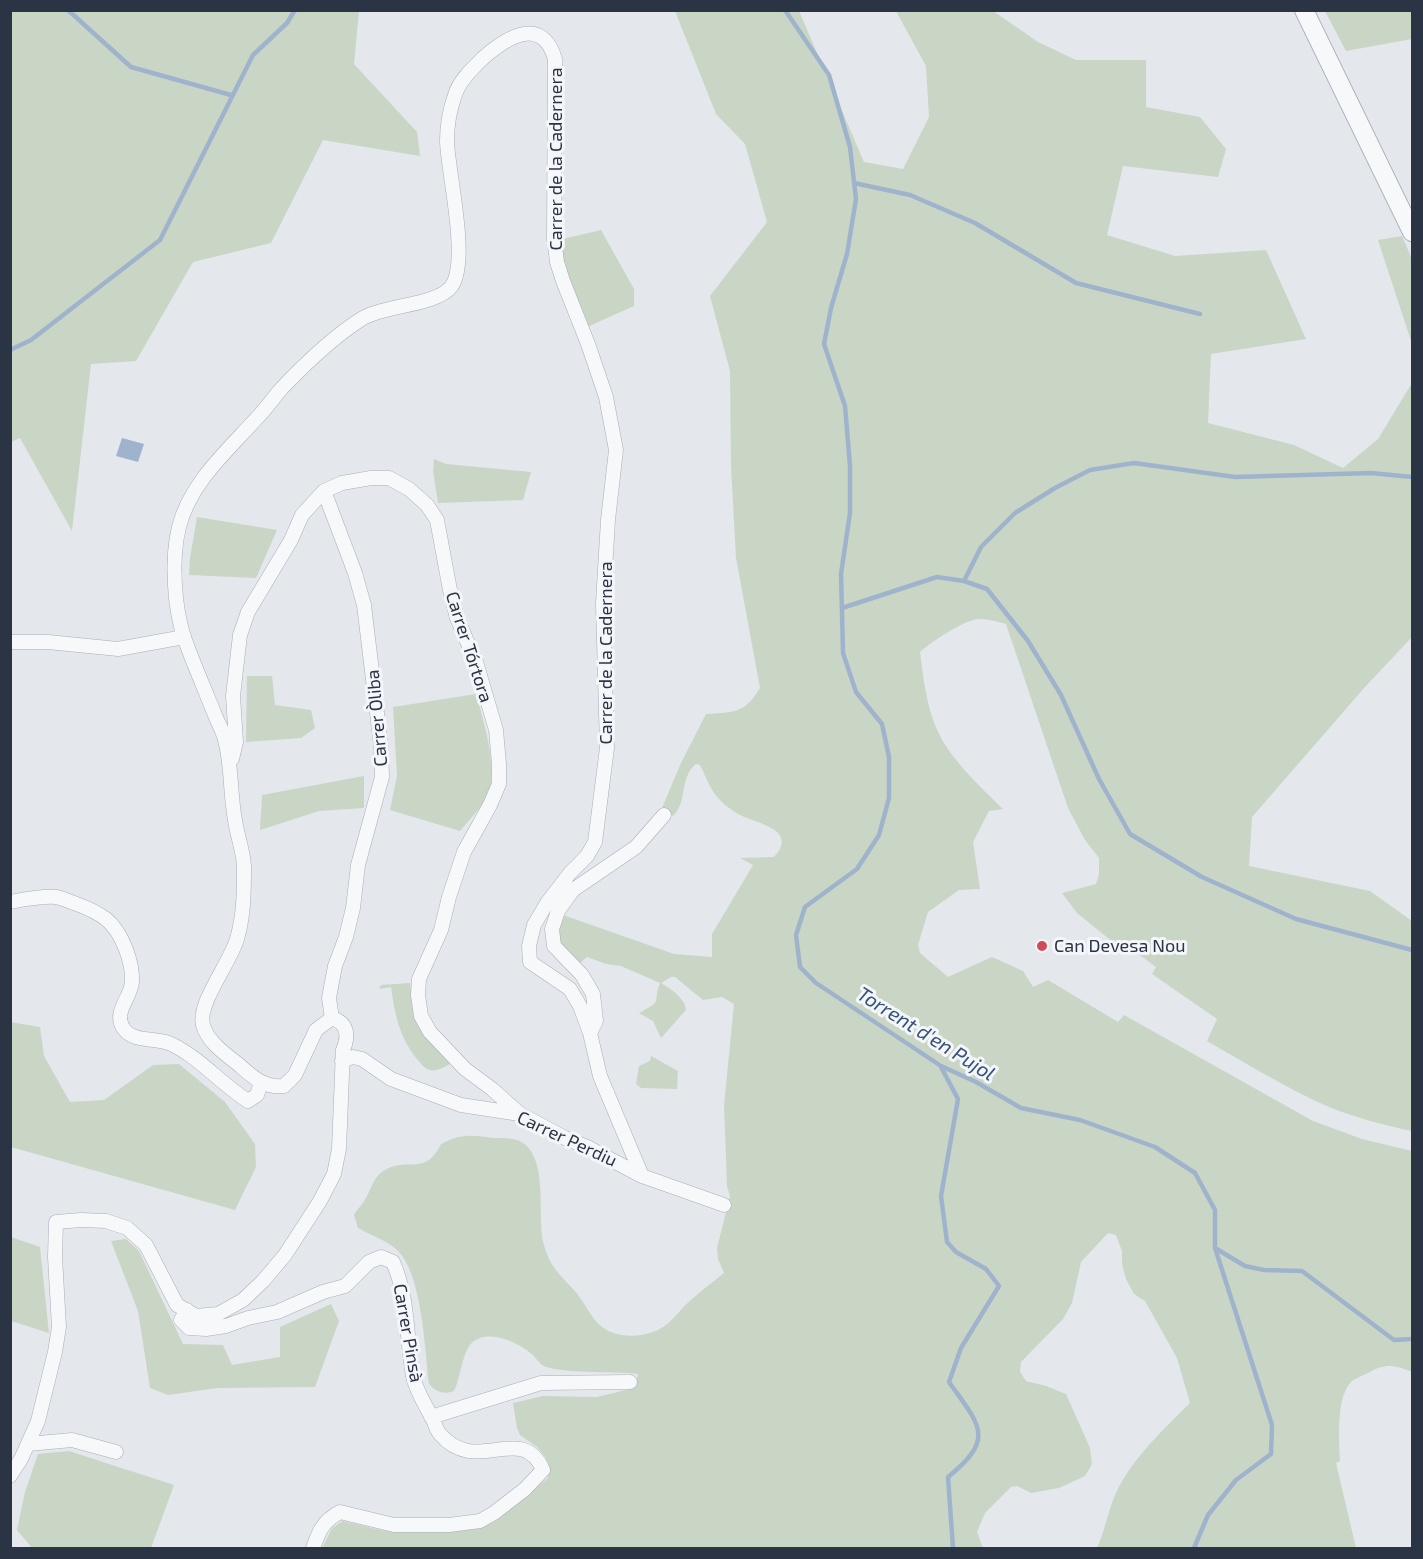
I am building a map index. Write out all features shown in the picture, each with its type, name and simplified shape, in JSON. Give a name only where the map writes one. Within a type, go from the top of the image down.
[{"type":"street","points":[[1304,10],[1413,232]]},
{"type":"street","name":"Carrer de la Cadernera","points":[[261,1083],[210,1039],[202,1026],[202,1011],[237,940],[243,914],[243,858],[235,820],[225,740],[184,638],[176,593],[174,563],[179,527],[188,503],[223,453],[258,418],[283,388],[332,342],[365,317],[383,310],[430,299],[449,290],[456,278],[458,265],[458,237],[447,140],[455,92],[471,70],[495,48],[512,37],[533,33],[545,39],[552,48],[555,59],[555,250],[563,281],[606,397],[616,450],[608,520],[603,603],[608,748],[595,842],[587,856],[570,873],[547,903],[534,925],[530,962],[570,989],[580,1006],[590,1033],[600,1076],[642,1176]]},
{"type":"street","name":"Carrer Tórtora","points":[[229,770],[236,742],[233,696],[240,635],[248,612],[291,540],[302,514],[324,491],[342,483],[371,478],[389,478],[409,489],[427,505],[437,520],[457,618],[476,662],[496,730],[499,784],[464,852],[441,930],[419,979],[418,995],[421,1016],[430,1032],[465,1069],[520,1114]]},
{"type":"street","name":"Carrer Òliba","points":[[324,491],[355,573],[364,605],[381,746],[382,777],[358,864],[350,918],[333,977],[329,998],[332,1018]]},
{"type":"street","points":[[10,642],[48,642],[118,649],[184,638]]},
{"type":"street","points":[[590,1033],[596,1021],[593,994],[582,975],[554,946],[552,929],[558,911],[573,890],[636,847],[664,815]]},
{"type":"street","points":[[10,902],[30,898],[58,897],[85,907],[107,920],[121,939],[129,960],[132,983],[119,1011],[122,1028],[133,1037],[166,1042],[181,1048],[248,1101],[257,1095],[261,1083],[274,1087],[284,1086],[295,1075],[316,1030],[332,1018],[340,1020],[345,1027],[348,1039],[343,1050],[339,1149],[334,1174],[320,1201],[285,1255],[243,1300],[218,1314],[196,1316],[177,1305],[146,1245],[127,1228],[106,1221],[56,1222],[59,1327],[38,1421],[10,1476]]},
{"type":"street","name":"Carrer Perdiu","points":[[342,1061],[353,1057],[362,1059],[391,1078],[461,1105],[520,1114],[565,1138],[587,1146],[642,1176],[724,1205]]},
{"type":"street","name":"Carrer Pinsà","points":[[187,1310],[181,1320],[189,1328],[206,1329],[226,1326],[248,1318],[277,1312],[323,1292],[345,1286],[369,1262],[381,1257],[393,1262],[405,1300],[414,1377],[421,1400],[439,1433],[455,1447],[474,1453],[510,1448],[526,1449],[538,1458],[543,1470],[525,1489],[480,1521],[449,1525],[394,1525],[340,1512],[329,1518],[322,1526],[313,1548]]},
{"type":"street","points":[[431,1417],[541,1383],[630,1382]]},
{"type":"street","points":[[28,1444],[72,1440],[116,1452]]},
{"type":"green space","points":[[11,10],[359,11],[354,64],[417,132],[420,156],[323,140],[271,243],[193,262],[136,361],[91,364],[72,531],[20,438],[11,442]]},
{"type":"green space","points":[[675,11],[799,11],[864,162],[903,169],[929,117],[926,66],[896,11],[993,11],[1038,42],[1076,60],[1146,60],[1146,107],[1200,117],[1226,149],[1218,177],[1123,166],[1107,235],[1175,256],[1266,250],[1306,339],[1211,354],[1208,423],[1294,445],[1343,468],[1378,439],[1412,383],[1412,637],[1365,687],[1252,817],[1249,866],[1370,891],[1412,921],[1412,1131],[1349,1115],[1313,1100],[1207,1041],[1217,1019],[1152,974],[1156,967],[1133,950],[1129,955],[1077,913],[1062,893],[1096,884],[1099,874],[1099,858],[1085,840],[1068,808],[1006,624],[985,619],[973,620],[945,634],[920,652],[929,707],[941,737],[956,760],[1003,809],[989,811],[973,842],[980,889],[959,890],[928,912],[918,945],[920,953],[948,977],[992,957],[1023,971],[1033,987],[1048,980],[1118,1022],[1124,1015],[1313,1121],[1362,1139],[1412,1151],[1412,1372],[1385,1366],[1357,1378],[1346,1389],[1341,1408],[1340,1461],[1336,1463],[1356,1548],[1097,1548],[1113,1500],[1127,1473],[1147,1448],[1190,1403],[1177,1358],[1145,1301],[1134,1294],[1126,1279],[1122,1264],[1122,1251],[1116,1235],[1108,1233],[1081,1262],[1072,1303],[1063,1319],[1021,1362],[1020,1372],[1026,1381],[1066,1394],[1090,1448],[1092,1464],[1085,1476],[1059,1488],[1031,1493],[1017,1486],[1011,1487],[985,1513],[977,1532],[983,1548],[322,1548],[332,1528],[343,1521],[385,1531],[454,1531],[475,1529],[494,1522],[548,1478],[546,1458],[537,1447],[520,1435],[513,1403],[543,1396],[597,1397],[634,1388],[638,1374],[549,1368],[542,1365],[521,1346],[505,1339],[488,1336],[470,1345],[454,1391],[444,1393],[434,1389],[429,1384],[421,1314],[406,1262],[390,1244],[358,1228],[354,1215],[365,1200],[372,1184],[382,1172],[400,1165],[428,1161],[441,1144],[461,1136],[511,1139],[528,1147],[538,1171],[542,1233],[549,1259],[595,1320],[608,1331],[616,1334],[633,1336],[658,1330],[724,1273],[718,1259],[717,1248],[730,1196],[727,1186],[724,1105],[734,1004],[722,997],[703,1000],[675,977],[671,977],[661,983],[680,998],[686,1010],[661,1038],[653,1021],[639,1013],[655,1003],[660,983],[621,966],[606,964],[587,957],[579,964],[560,942],[558,931],[563,915],[674,954],[712,957],[712,934],[753,865],[740,858],[774,857],[781,848],[782,840],[773,829],[733,811],[717,797],[700,765],[696,764],[687,776],[681,804],[673,816],[662,808],[681,763],[706,714],[738,710],[749,703],[760,688],[736,558],[731,466],[730,371],[710,296],[767,222],[745,144],[716,114]]},
{"type":"green space","points":[[1325,11],[1412,11],[1412,39],[1346,51]]},
{"type":"green space","points":[[601,230],[634,289],[634,306],[587,327],[563,268],[563,239]]},
{"type":"green space","points":[[1402,236],[1412,259],[1412,344],[1378,240]]},
{"type":"green space","points":[[434,459],[446,464],[531,472],[523,500],[438,503],[433,471]]},
{"type":"green space","points":[[197,517],[277,530],[256,578],[189,575]]},
{"type":"green space","points":[[247,676],[272,676],[275,705],[311,710],[315,728],[301,738],[246,742]]},
{"type":"green space","points":[[476,694],[489,746],[492,775],[491,787],[481,806],[460,831],[390,810],[397,776],[393,707]]},
{"type":"green space","points":[[364,776],[364,808],[319,811],[260,830],[262,795]]},
{"type":"green space","points":[[410,983],[412,998],[452,1063],[438,1069],[424,1067],[410,1050],[399,1024],[391,987],[379,989],[381,985]]},
{"type":"green space","points":[[10,1022],[40,1027],[44,1056],[70,1102],[104,1100],[153,1065],[179,1064],[225,1102],[255,1144],[256,1167],[235,1210],[11,1147]]},
{"type":"green space","points":[[651,1056],[678,1071],[677,1089],[641,1088],[636,1084],[639,1066],[650,1061]]},
{"type":"green space","points":[[11,1237],[40,1247],[49,1333],[11,1321]]},
{"type":"green space","points":[[126,1239],[139,1251],[183,1344],[223,1345],[232,1365],[280,1357],[280,1327],[331,1304],[339,1321],[315,1387],[218,1388],[168,1395],[150,1388],[138,1311],[111,1241]]},
{"type":"green space","points":[[69,1451],[174,1485],[151,1548],[32,1548],[17,1530],[25,1492],[38,1454]]},
{"type":"water","points":[[122,438],[144,444],[138,462],[116,456]]},
{"type":"waterway","points":[[68,10],[131,67],[231,95]]},
{"type":"waterway","points":[[10,350],[31,340],[160,240],[253,55],[287,23],[295,10]]},
{"type":"waterway","name":"Torrent d'en Pujol","points":[[785,10],[829,75],[850,147],[856,199],[847,254],[831,308],[824,344],[845,406],[850,466],[850,513],[841,574],[843,653],[856,692],[882,724],[889,757],[889,798],[879,835],[857,869],[805,907],[796,935],[800,967],[816,983],[941,1066],[976,1082],[1021,1108],[1080,1120],[1155,1147],[1195,1173],[1215,1210],[1215,1248],[1245,1266],[1264,1270],[1302,1271],[1394,1340],[1412,1339]]},
{"type":"waterway","points":[[854,183],[910,195],[975,223],[1076,283],[1200,314]]},
{"type":"waterway","points":[[964,581],[981,547],[1015,513],[1090,470],[1134,463],[1235,477],[1371,473],[1412,477]]},
{"type":"waterway","points":[[842,608],[937,577],[964,581],[987,589],[1028,641],[1061,695],[1099,779],[1130,834],[1202,877],[1296,919],[1412,950]]},
{"type":"waterway","points":[[941,1067],[958,1099],[941,1196],[947,1242],[956,1252],[986,1269],[999,1286],[961,1348],[949,1382],[969,1410],[978,1431],[978,1441],[973,1452],[948,1477],[953,1548]]},
{"type":"waterway","points":[[1194,1548],[1208,1515],[1236,1480],[1271,1454],[1272,1425],[1215,1248]]},
{"type":"place","name":"Can Devesa Nou","points":[[1042,946]]}]
